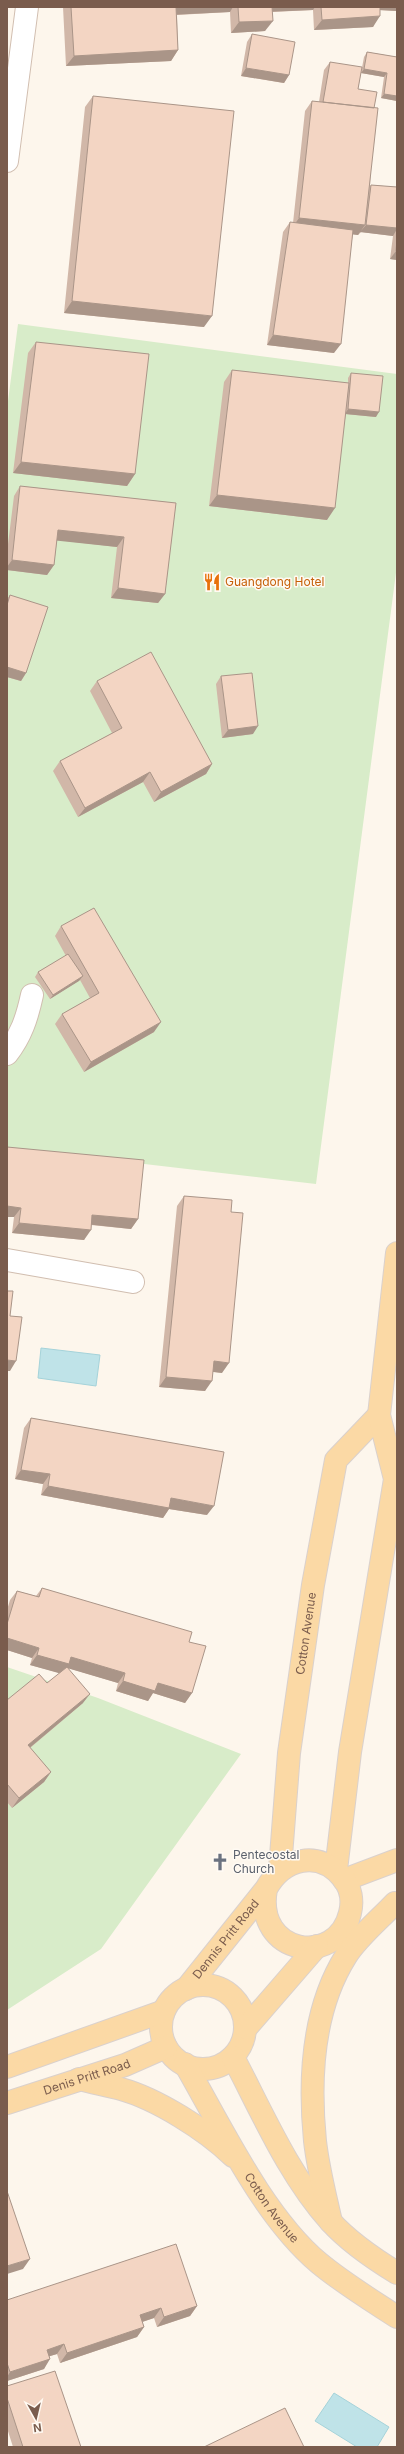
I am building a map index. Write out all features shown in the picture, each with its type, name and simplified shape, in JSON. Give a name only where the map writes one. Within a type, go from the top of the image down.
[{"type":"main road","points":[[340,1875],[350,1752],[395,1479],[379,1415],[397,1253]]},
{"type":"main road","name":"Cotton Avenue","points":[[280,1869],[289,1753],[313,1585],[336,1460],[379,1415]]},
{"type":"main road","points":[[280,1869],[293,1862],[308,1860],[323,1863],[340,1875],[397,1860]]},
{"type":"main road","name":"Dennis Pritt Road","points":[[186,1989],[266,1889],[280,1869]]},
{"type":"main road","name":"Dennis Pritt Road","points":[[266,1889],[263,1901],[265,1915],[270,1927],[279,1937],[290,1944],[303,1947],[316,1946],[336,1937],[348,1921],[352,1907],[350,1893],[340,1875]]},
{"type":"main road","points":[[348,1921],[396,1903]]},
{"type":"main road","points":[[331,2222],[315,2142],[312,2067],[323,2010],[337,1972],[346,1956],[396,1903]]},
{"type":"main road","name":"Dennis Pritt Road","points":[[166,2047],[174,2057],[185,2064],[197,2068],[210,2068],[222,2065],[241,2047],[246,2028],[316,1946]]},
{"type":"main road","name":"Dennis Pritt Road","points":[[164,2011],[176,1994],[186,1989],[200,1985],[214,1986],[227,1991],[240,2007],[246,2028]]},
{"type":"main road","points":[[164,2011],[161,2023],[166,2047]]},
{"type":"main road","points":[[7,2067],[164,2011]]},
{"type":"main road","name":"Denis Pritt Road","points":[[7,2103],[125,2064],[166,2047]]},
{"type":"main road","points":[[232,2057],[294,2172],[331,2222],[377,2261],[397,2273]]},
{"type":"main road","name":"Cotton Avenue","points":[[185,2064],[245,2169],[282,2224],[319,2263],[397,2317]]},
{"type":"main road","points":[[79,2079],[122,2089],[152,2102],[225,2149],[245,2169]]},
{"type":"street","points":[[7,161],[28,7]]},
{"type":"street","points":[[7,1054],[18,1040],[27,1018],[32,996]]},
{"type":"street","points":[[7,1260],[133,1282]]},
{"type":"green space","points":[[18,324],[397,374],[397,565],[316,1184],[7,1148],[7,409]]},
{"type":"green space","points":[[7,1667],[98,1698],[241,1754],[101,1949],[7,2010]]},
{"type":"water","points":[[41,1348],[100,1355],[96,1386],[38,1378]]},
{"type":"water","points":[[334,2393],[389,2427],[377,2447],[357,2447],[315,2421]]},
{"type":"building","points":[[71,7],[176,7],[178,50],[74,56]]},
{"type":"building","points":[[238,7],[272,7],[273,21],[239,22]]},
{"type":"building","points":[[321,7],[380,7],[380,16],[322,20]]},
{"type":"building","points":[[252,34],[295,42],[289,75],[246,68]]},
{"type":"building","points":[[367,52],[397,57],[397,96],[384,94],[387,73],[364,69]]},
{"type":"building","points":[[330,62],[362,67],[358,89],[377,92],[374,108],[323,102]]},
{"type":"building","points":[[93,96],[234,111],[212,316],[72,301]]},
{"type":"building","points":[[312,101],[378,108],[365,225],[299,218]]},
{"type":"building","points":[[371,185],[397,187],[397,228],[366,225]]},
{"type":"building","points":[[290,222],[353,230],[341,344],[273,335]]},
{"type":"building","points":[[36,342],[149,354],[135,474],[21,462]]},
{"type":"building","points":[[232,370],[349,383],[335,508],[217,495]]},
{"type":"building","points":[[351,373],[383,376],[379,412],[348,409]]},
{"type":"building","points":[[20,486],[176,503],[165,594],[118,588],[124,537],[58,530],[54,565],[12,560]]},
{"type":"building","points":[[10,595],[48,607],[26,673],[7,667],[7,605]]},
{"type":"building","points":[[151,652],[212,764],[161,792],[150,772],[85,808],[60,761],[122,728],[97,681]]},
{"type":"building","points":[[252,673],[258,726],[228,730],[221,676]]},
{"type":"building","points":[[94,908],[161,1022],[91,1062],[62,1014],[99,993],[61,926]]},
{"type":"building","points":[[68,954],[83,976],[53,995],[38,972]]},
{"type":"building","points":[[7,1147],[144,1160],[138,1219],[92,1215],[91,1230],[19,1223],[21,1208],[7,1206]]},
{"type":"building","points":[[184,1196],[232,1200],[231,1212],[243,1213],[229,1363],[214,1361],[212,1381],[166,1377]]},
{"type":"building","points":[[7,1291],[13,1291],[10,1316],[22,1317],[16,1361],[7,1360]]},
{"type":"building","points":[[31,1418],[224,1452],[214,1506],[171,1498],[169,1508],[48,1486],[50,1474],[21,1470]]},
{"type":"building","points":[[42,1588],[192,1632],[189,1642],[206,1646],[192,1693],[158,1683],[155,1691],[123,1681],[125,1673],[71,1657],[69,1664],[37,1655],[39,1648],[7,1638],[7,1624],[17,1591],[39,1597]]},
{"type":"building","points":[[67,1667],[90,1694],[28,1745],[51,1772],[19,1798],[7,1784],[7,1700],[39,1674],[47,1683]]},
{"type":"building","points":[[7,2191],[30,2259],[7,2266]]},
{"type":"building","points":[[176,2244],[197,2306],[164,2317],[161,2308],[140,2315],[144,2327],[67,2353],[64,2344],[47,2350],[50,2359],[10,2372],[7,2363],[7,2300]]},
{"type":"building","points":[[55,2371],[81,2447],[23,2447],[7,2398],[7,2386]]},
{"type":"building","points":[[285,2408],[304,2447],[204,2447]]},
{"type":"place","name":"Guangdong Hotel","points":[[212,582]]},
{"type":"place","name":"Pentecostal Church","points":[[220,1862]]}]
